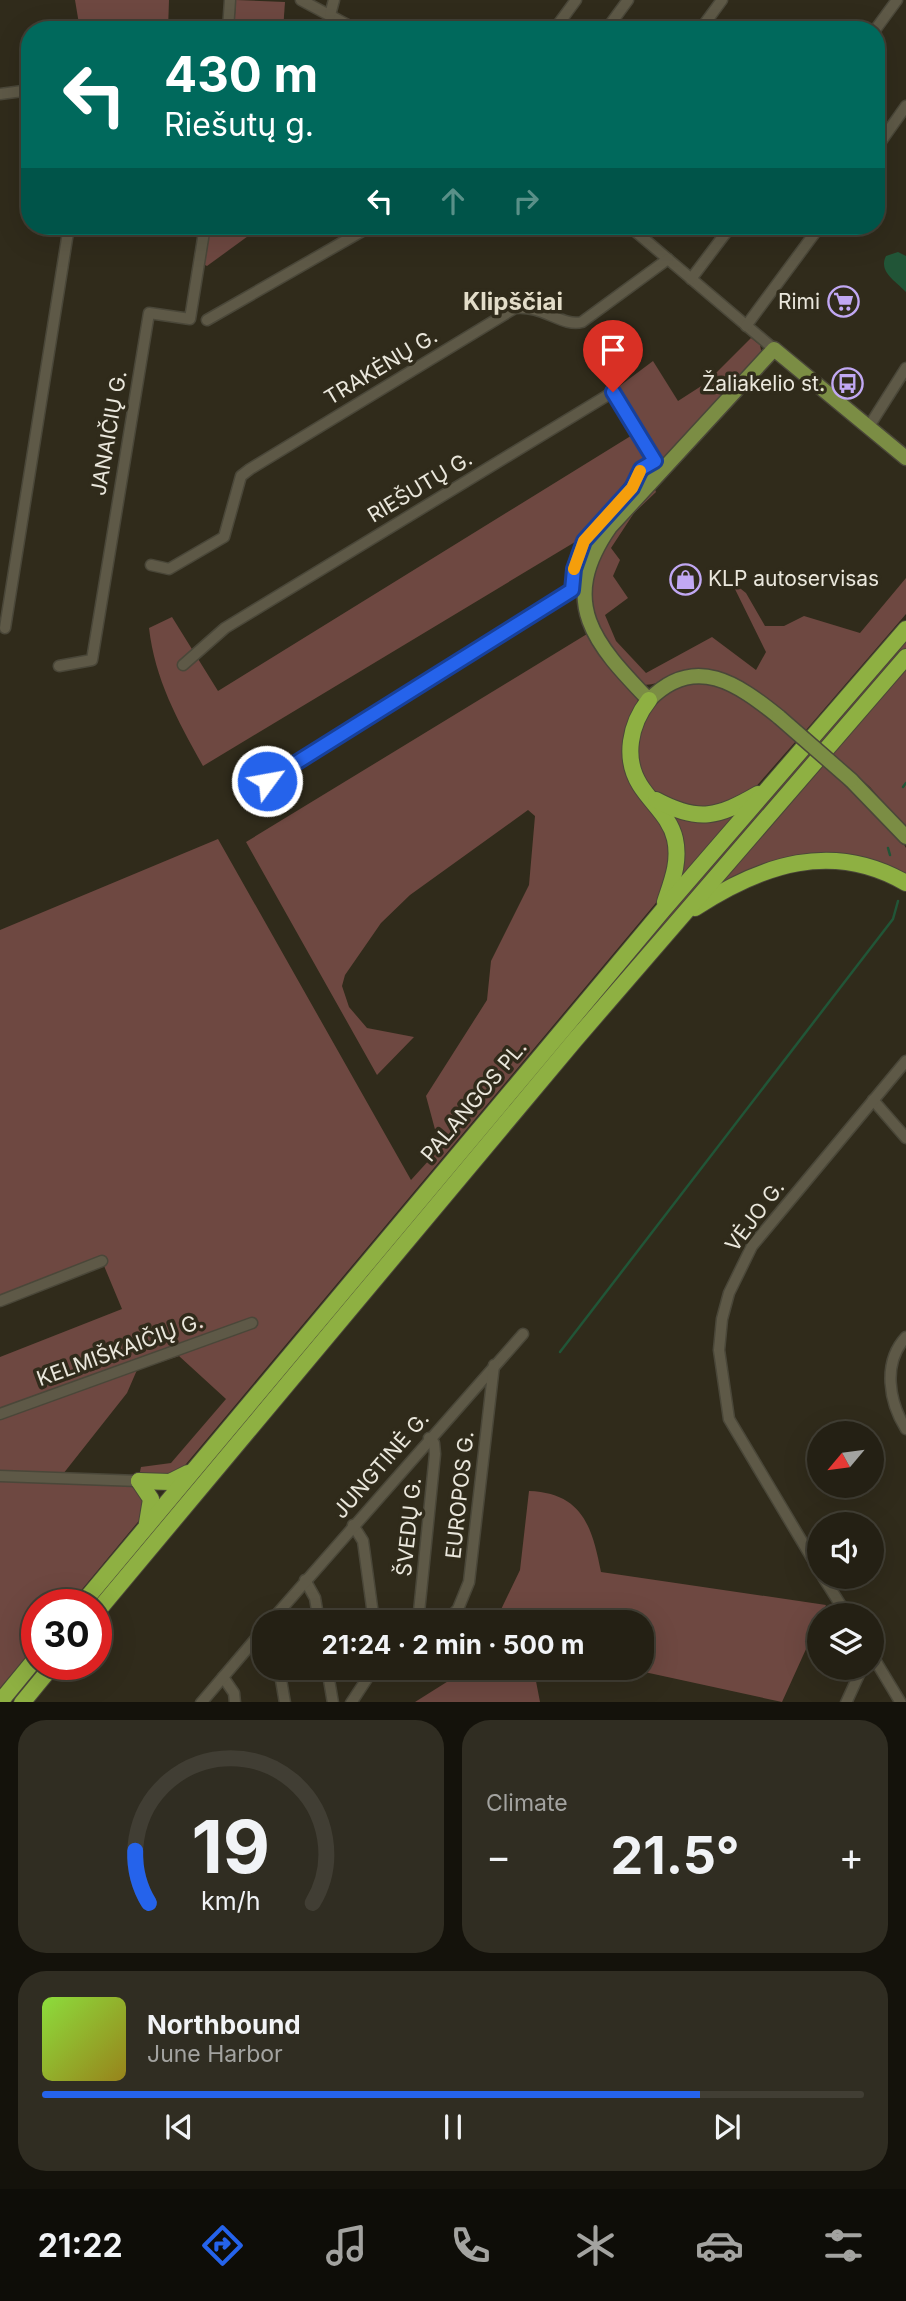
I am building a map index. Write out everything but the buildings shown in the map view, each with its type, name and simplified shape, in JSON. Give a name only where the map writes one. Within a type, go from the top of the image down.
[{"type":"highway","name":"PALANGOS PL.","points":[[94,1589],[663,910],[906,629]]},
{"type":"highway","name":"PALANGOS PL.","points":[[112,1595],[678,919],[906,657]]},
{"type":"highway","points":[[649,700],[634,725],[630,752],[637,779],[668,820],[676,846],[677,865],[663,910]]},
{"type":"highway","points":[[650,797],[684,814],[711,815],[736,807],[769,787]]},
{"type":"highway","points":[[678,919],[741,879],[782,865],[808,861],[851,863],[883,872],[906,883]]},
{"type":"highway","points":[[139,1481],[170,1482],[193,1470]]},
{"type":"highway","points":[[139,1481],[151,1499],[146,1526]]},
{"type":"highway","points":[[0,1702],[21,1676]]},
{"type":"highway","points":[[23,1702],[41,1680]]},
{"type":"main road","points":[[906,458],[774,349],[658,466],[602,538],[590,560],[586,579],[587,615],[598,642],[616,667],[649,700],[677,681],[698,676],[713,677],[738,686],[779,717],[851,780],[906,837]]},
{"type":"street","points":[[229,21],[230,0]]},
{"type":"street","points":[[302,0],[341,21]]},
{"type":"street","points":[[330,15],[334,0]]},
{"type":"street","points":[[561,21],[576,0]]},
{"type":"street","points":[[613,21],[628,0]]},
{"type":"street","points":[[706,21],[722,0]]},
{"type":"street","points":[[882,21],[897,0]]},
{"type":"street","points":[[0,94],[21,91]]},
{"type":"street","points":[[885,136],[906,106]]},
{"type":"street","points":[[5,628],[68,235]]},
{"type":"street","name":"JANAIČIŲ G.","points":[[59,666],[92,660],[149,313],[190,319],[204,235]]},
{"type":"street","points":[[207,320],[355,235]]},
{"type":"street","points":[[640,235],[774,349]]},
{"type":"street","points":[[691,279],[724,235]]},
{"type":"street","points":[[746,326],[813,235]]},
{"type":"street","name":"TRAKĖNŲ G.","points":[[151,565],[169,569],[224,537],[241,476],[250,469],[515,308],[530,307],[569,323],[582,322],[668,259]]},
{"type":"street","points":[[868,428],[906,368]]},
{"type":"street","name":"RIEŠUTŲ G.","points":[[183,665],[225,628],[613,392],[658,466]]},
{"type":"street","points":[[243,796],[572,590],[574,569],[584,541],[632,488],[641,469],[658,466]]},
{"type":"street","name":"VĖJO G.","points":[[807,1550],[729,1419],[719,1350],[722,1319],[729,1293],[752,1246],[906,1061]]},
{"type":"street","points":[[873,1100],[906,1138]]},
{"type":"street","points":[[0,1301],[102,1261]]},
{"type":"street","name":"KELMIŠKAIČIŲ G.","points":[[0,1413],[252,1323]]},
{"type":"street","name":"JUNGTINĖ G.","points":[[280,1610],[523,1334]]},
{"type":"street","points":[[906,1337],[894,1359],[890,1385],[893,1402],[906,1429]]},
{"type":"street","name":"EUROPOS G.","points":[[457,1610],[469,1582],[494,1365]]},
{"type":"street","name":"ŠVEDŲ G.","points":[[419,1610],[435,1454],[434,1443],[429,1438]]},
{"type":"street","points":[[0,1476],[139,1481]]},
{"type":"street","points":[[353,1525],[363,1541],[372,1610]]},
{"type":"street","points":[[305,1580],[315,1598],[317,1610]]},
{"type":"street","points":[[202,1702],[252,1643]]},
{"type":"street","points":[[884,1676],[900,1702]]},
{"type":"street","points":[[223,1677],[234,1693],[235,1702]]},
{"type":"street","points":[[281,1680],[285,1702]]},
{"type":"street","points":[[329,1680],[333,1702]]},
{"type":"street","points":[[352,1702],[366,1680]]},
{"type":"street","points":[[846,1702],[857,1680]]},
{"type":"shaded area","points":[[75,0],[169,0],[168,21],[78,21]]},
{"type":"shaded area","points":[[236,0],[285,2],[284,21],[235,21]]},
{"type":"shaded area","points":[[208,235],[250,235],[207,266],[203,264]]},
{"type":"shaded area","points":[[898,252],[906,256],[906,292],[889,276],[884,267],[886,256]]},
{"type":"shaded area","points":[[751,338],[760,345],[762,355],[664,461],[648,458],[642,461],[580,539],[203,766],[162,683],[149,628],[172,617],[218,691],[642,429],[617,388],[653,361],[678,401],[706,383]]},
{"type":"shaded area","points":[[654,487],[656,492],[634,513],[611,548],[620,560],[613,576],[628,598],[605,615],[616,641],[646,673],[712,637],[756,670],[766,652],[731,581],[746,593],[765,626],[784,626],[804,616],[860,633],[906,578],[906,614],[806,730],[766,698],[736,679],[704,670],[687,671],[652,684],[641,684],[607,650],[594,620],[591,599],[593,578],[599,558],[610,540]]},
{"type":"shaded area","points":[[587,634],[611,669],[637,695],[638,700],[626,735],[672,841],[664,891],[655,904],[181,1470],[174,1476],[139,1476],[141,1467],[171,1463],[226,1399],[179,1356],[137,1370],[127,1393],[63,1474],[0,1471],[0,1357],[122,1309],[102,1261],[0,1296],[0,930],[218,839],[411,1180],[440,1148],[426,1096],[487,1000],[491,961],[529,885],[535,816],[528,810],[410,895],[381,923],[345,975],[342,986],[349,1007],[367,1028],[414,1037],[377,1075],[246,842]]},
{"type":"shaded area","points":[[906,637],[906,648],[620,978],[109,1589],[101,1589],[516,1091]]},
{"type":"shaded area","points":[[906,670],[906,829],[870,787],[832,754]]},
{"type":"shaded area","points":[[704,680],[733,689],[796,741],[753,790],[705,812],[665,801],[646,783],[638,765],[636,742],[643,717],[667,690],[687,682]]},
{"type":"shaded area","points":[[824,765],[868,803],[903,843],[906,848],[906,877],[831,861],[788,860],[766,864],[742,873],[716,888]]},
{"type":"shaded area","points":[[742,808],[677,884],[666,812]]},
{"type":"shaded area","points":[[0,1480],[135,1485],[145,1494],[142,1517],[82,1589],[21,1589],[21,1663],[0,1688]]},
{"type":"shaded area","points":[[529,1491],[547,1493],[573,1505],[582,1515],[593,1540],[601,1572],[812,1603],[807,1603],[807,1647],[782,1702],[654,1674],[654,1610],[501,1610],[520,1570]]},
{"type":"shaded area","points":[[450,1680],[536,1680],[540,1702],[415,1702]]},
{"type":"waterway","points":[[903,787],[906,783]]},
{"type":"waterway","points":[[888,848],[890,855]]},
{"type":"waterway","points":[[560,1352],[893,919],[898,901]]},
{"type":"slow traffic","points":[[574,569],[584,541],[632,488],[640,471]]},
{"type":"place","name":"Rimi","points":[[843,302]]},
{"type":"place","name":"Žaliakelio st.","points":[[848,384]]},
{"type":"place","name":"KLP autoservisas","points":[[685,579]]},
{"type":"district","name":"Klipščiai","points":[[513,302]]},
{"type":"route","points":[[267,781],[572,590],[574,569],[584,541],[632,488],[641,469],[655,461],[613,392]]}]
